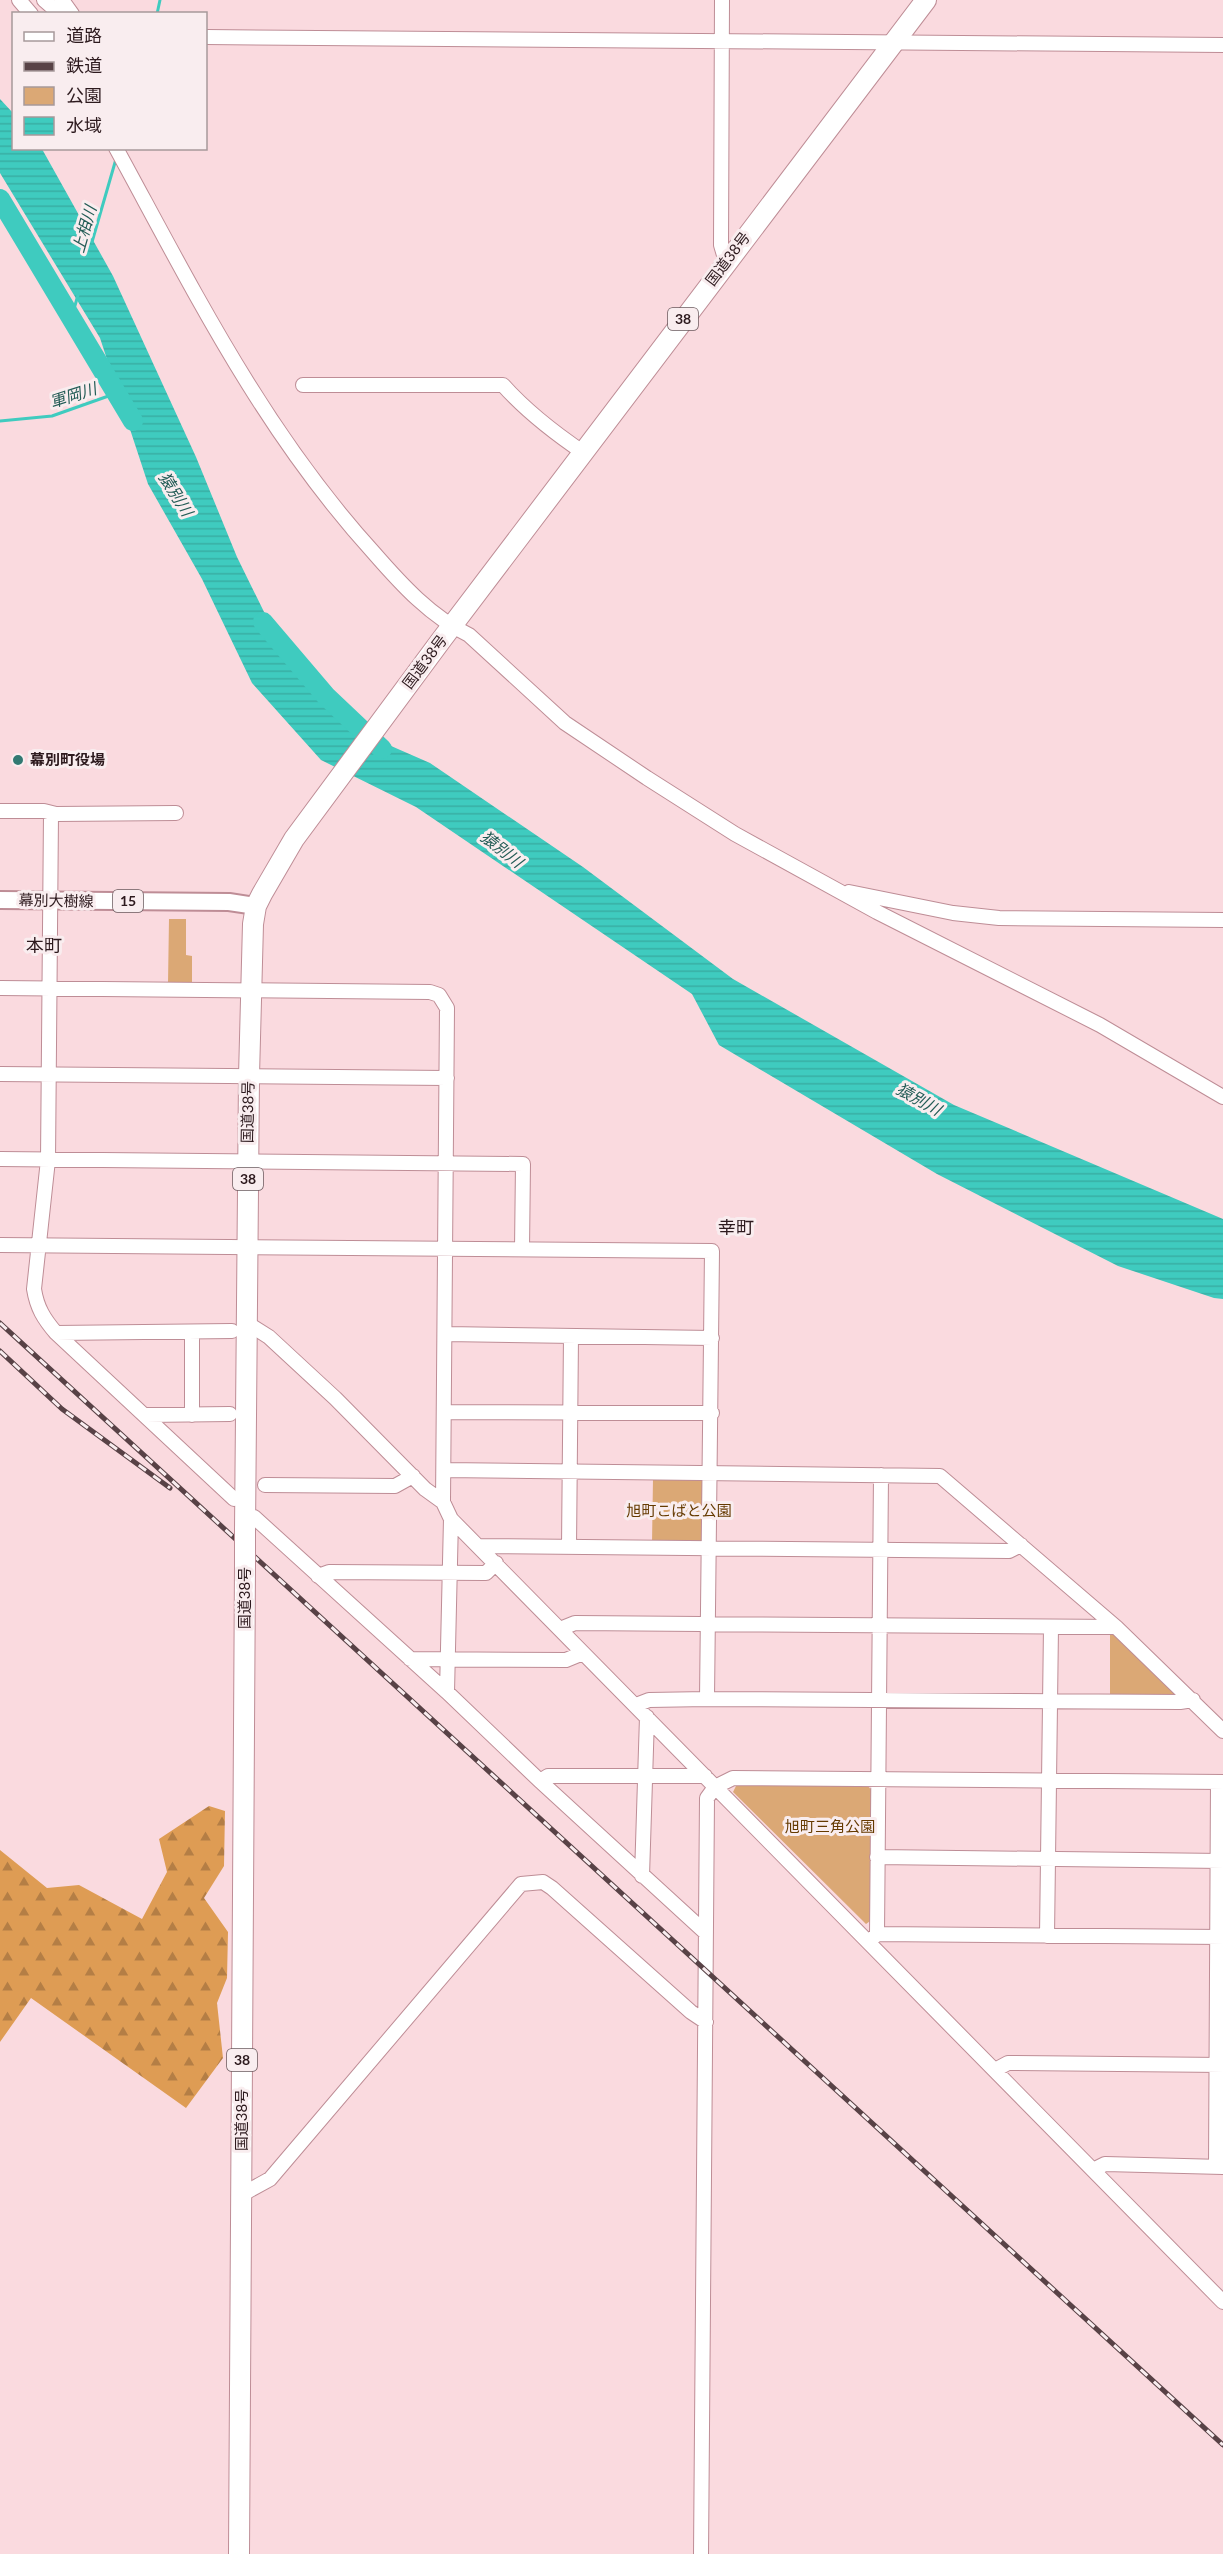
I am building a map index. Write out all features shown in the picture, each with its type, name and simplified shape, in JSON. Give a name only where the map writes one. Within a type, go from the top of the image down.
[{"type":"highway","name":"国道38号","points":[[239,2554],[245,1565],[250,1523],[239,1327],[247,1247],[251,990],[253,924],[256,906],[294,839],[726,262],[926,0]]},
{"type":"main road","name":"幕別大樹線","points":[[0,900],[229,902],[256,906]]},
{"type":"street","points":[[19,0],[29,12]]},
{"type":"street","points":[[44,0],[58,12]]},
{"type":"street","points":[[722,0],[721,245],[726,262]]},
{"type":"street","points":[[207,37],[1223,45]]},
{"type":"street","points":[[117,150],[228,354],[282,439],[363,542],[447,633],[469,635],[565,723],[735,834],[888,918],[1100,1025],[1223,1097]]},
{"type":"street","points":[[303,385],[504,385],[524,408],[550,430],[584,453]]},
{"type":"street","points":[[0,811],[44,811],[51,814],[176,813]]},
{"type":"street","points":[[51,814],[48,1160],[34,1289],[36,1303],[42,1316],[56,1333],[234,1499]]},
{"type":"street","points":[[838,890],[953,913],[999,918],[1223,920]]},
{"type":"street","points":[[0,988],[430,992],[439,995],[447,1008],[443,1502]]},
{"type":"street","points":[[0,1074],[447,1078]]},
{"type":"street","points":[[0,1159],[523,1164],[522,1249]]},
{"type":"street","points":[[0,1245],[712,1251],[710,1623],[707,1699]]},
{"type":"street","points":[[56,1333],[192,1332],[239,1327],[269,1337],[443,1502],[451,1519],[715,1787],[873,1939],[995,2070],[1223,2302]]},
{"type":"street","points":[[192,1332],[192,1415]]},
{"type":"street","points":[[446,1334],[712,1338]]},
{"type":"street","points":[[569,1547],[571,1336]]},
{"type":"street","points":[[444,1412],[712,1413]]},
{"type":"street","points":[[146,1415],[230,1414]]},
{"type":"street","points":[[444,1470],[940,1476],[1116,1627],[1223,1731]]},
{"type":"street","points":[[873,1939],[880,1702],[881,1475]]},
{"type":"street","points":[[265,1485],[395,1486],[413,1476]]},
{"type":"street","points":[[447,1692],[451,1519]]},
{"type":"street","points":[[250,1523],[318,1576],[447,1692],[642,1876],[706,1933]]},
{"type":"street","points":[[479,1546],[1009,1551],[1021,1545]]},
{"type":"street","points":[[318,1576],[329,1572],[486,1573],[496,1563]]},
{"type":"street","points":[[560,1629],[575,1623],[1116,1627]]},
{"type":"street","points":[[1047,1936],[1051,1627]]},
{"type":"street","points":[[410,1659],[566,1660],[583,1653]]},
{"type":"street","points":[[636,1706],[649,1700],[707,1699],[880,1702],[1180,1702],[1193,1700]]},
{"type":"street","points":[[642,1876],[647,1717]]},
{"type":"street","points":[[540,1780],[548,1776],[705,1776]]},
{"type":"street","points":[[701,2554],[707,1798],[715,1787],[733,1778],[1221,1782],[1219,2167],[1105,2164],[1093,2170]]},
{"type":"street","points":[[877,1857],[1221,1861]]},
{"type":"street","points":[[241,2195],[270,2179],[521,1884],[543,1882],[552,1887],[691,2012],[706,2022]]},
{"type":"street","points":[[873,1939],[1047,1936],[1220,1937]]},
{"type":"street","points":[[995,2070],[1008,2063],[1220,2065]]},
{"type":"green space","points":[[169,919],[186,919],[186,955],[192,956],[192,984],[168,983]]},
{"type":"green space","name":"旭町こばと公園","points":[[653,1479],[706,1479],[705,1544],[652,1543]]},
{"type":"green space","points":[[1110,1634],[1117,1634],[1177,1690],[1173,1700],[1110,1699]]},
{"type":"green space","name":"旭町三角公園","points":[[738,1782],[866,1784],[874,1793],[873,1919],[866,1924],[733,1792]]},
{"type":"green space","points":[[209,1806],[225,1811],[224,1866],[204,1898],[228,1932],[227,1978],[217,2003],[223,2058],[186,2108],[31,1998],[0,2042],[0,1850],[47,1888],[79,1885],[142,1919],[167,1872],[159,1839]]},
{"type":"water","points":[[0,99],[12,112],[12,150],[43,150],[113,276],[196,457],[237,557],[294,673],[343,725],[430,763],[583,867],[733,979],[954,1105],[1223,1219],[1223,1299],[1118,1266],[937,1174],[719,1045],[692,994],[416,807],[321,760],[252,683],[202,579],[148,484],[100,338],[0,173]]},
{"type":"waterway","name":"上相川","points":[[157,12],[160,0]]},
{"type":"waterway","name":"上相川","points":[[92,242],[116,159]]},
{"type":"waterway","name":"猿別川","points":[[0,199],[133,421]]},
{"type":"waterway","name":"上相川","points":[[72,316],[78,295]]},
{"type":"waterway","name":"軍岡川","points":[[0,421],[52,416],[117,393]]},
{"type":"waterway","name":"猿別川","points":[[263,622],[326,696],[382,749]]},
{"type":"railway","points":[[0,1323],[1223,2445]]},
{"type":"railway","points":[[0,1351],[62,1409],[170,1488]]},
{"type":"place","name":"幕別町役場","points":[[18,760]]},
{"type":"district","name":"本町","points":[[44,946]]},
{"type":"district","name":"幸町","points":[[736,1228]]}]
